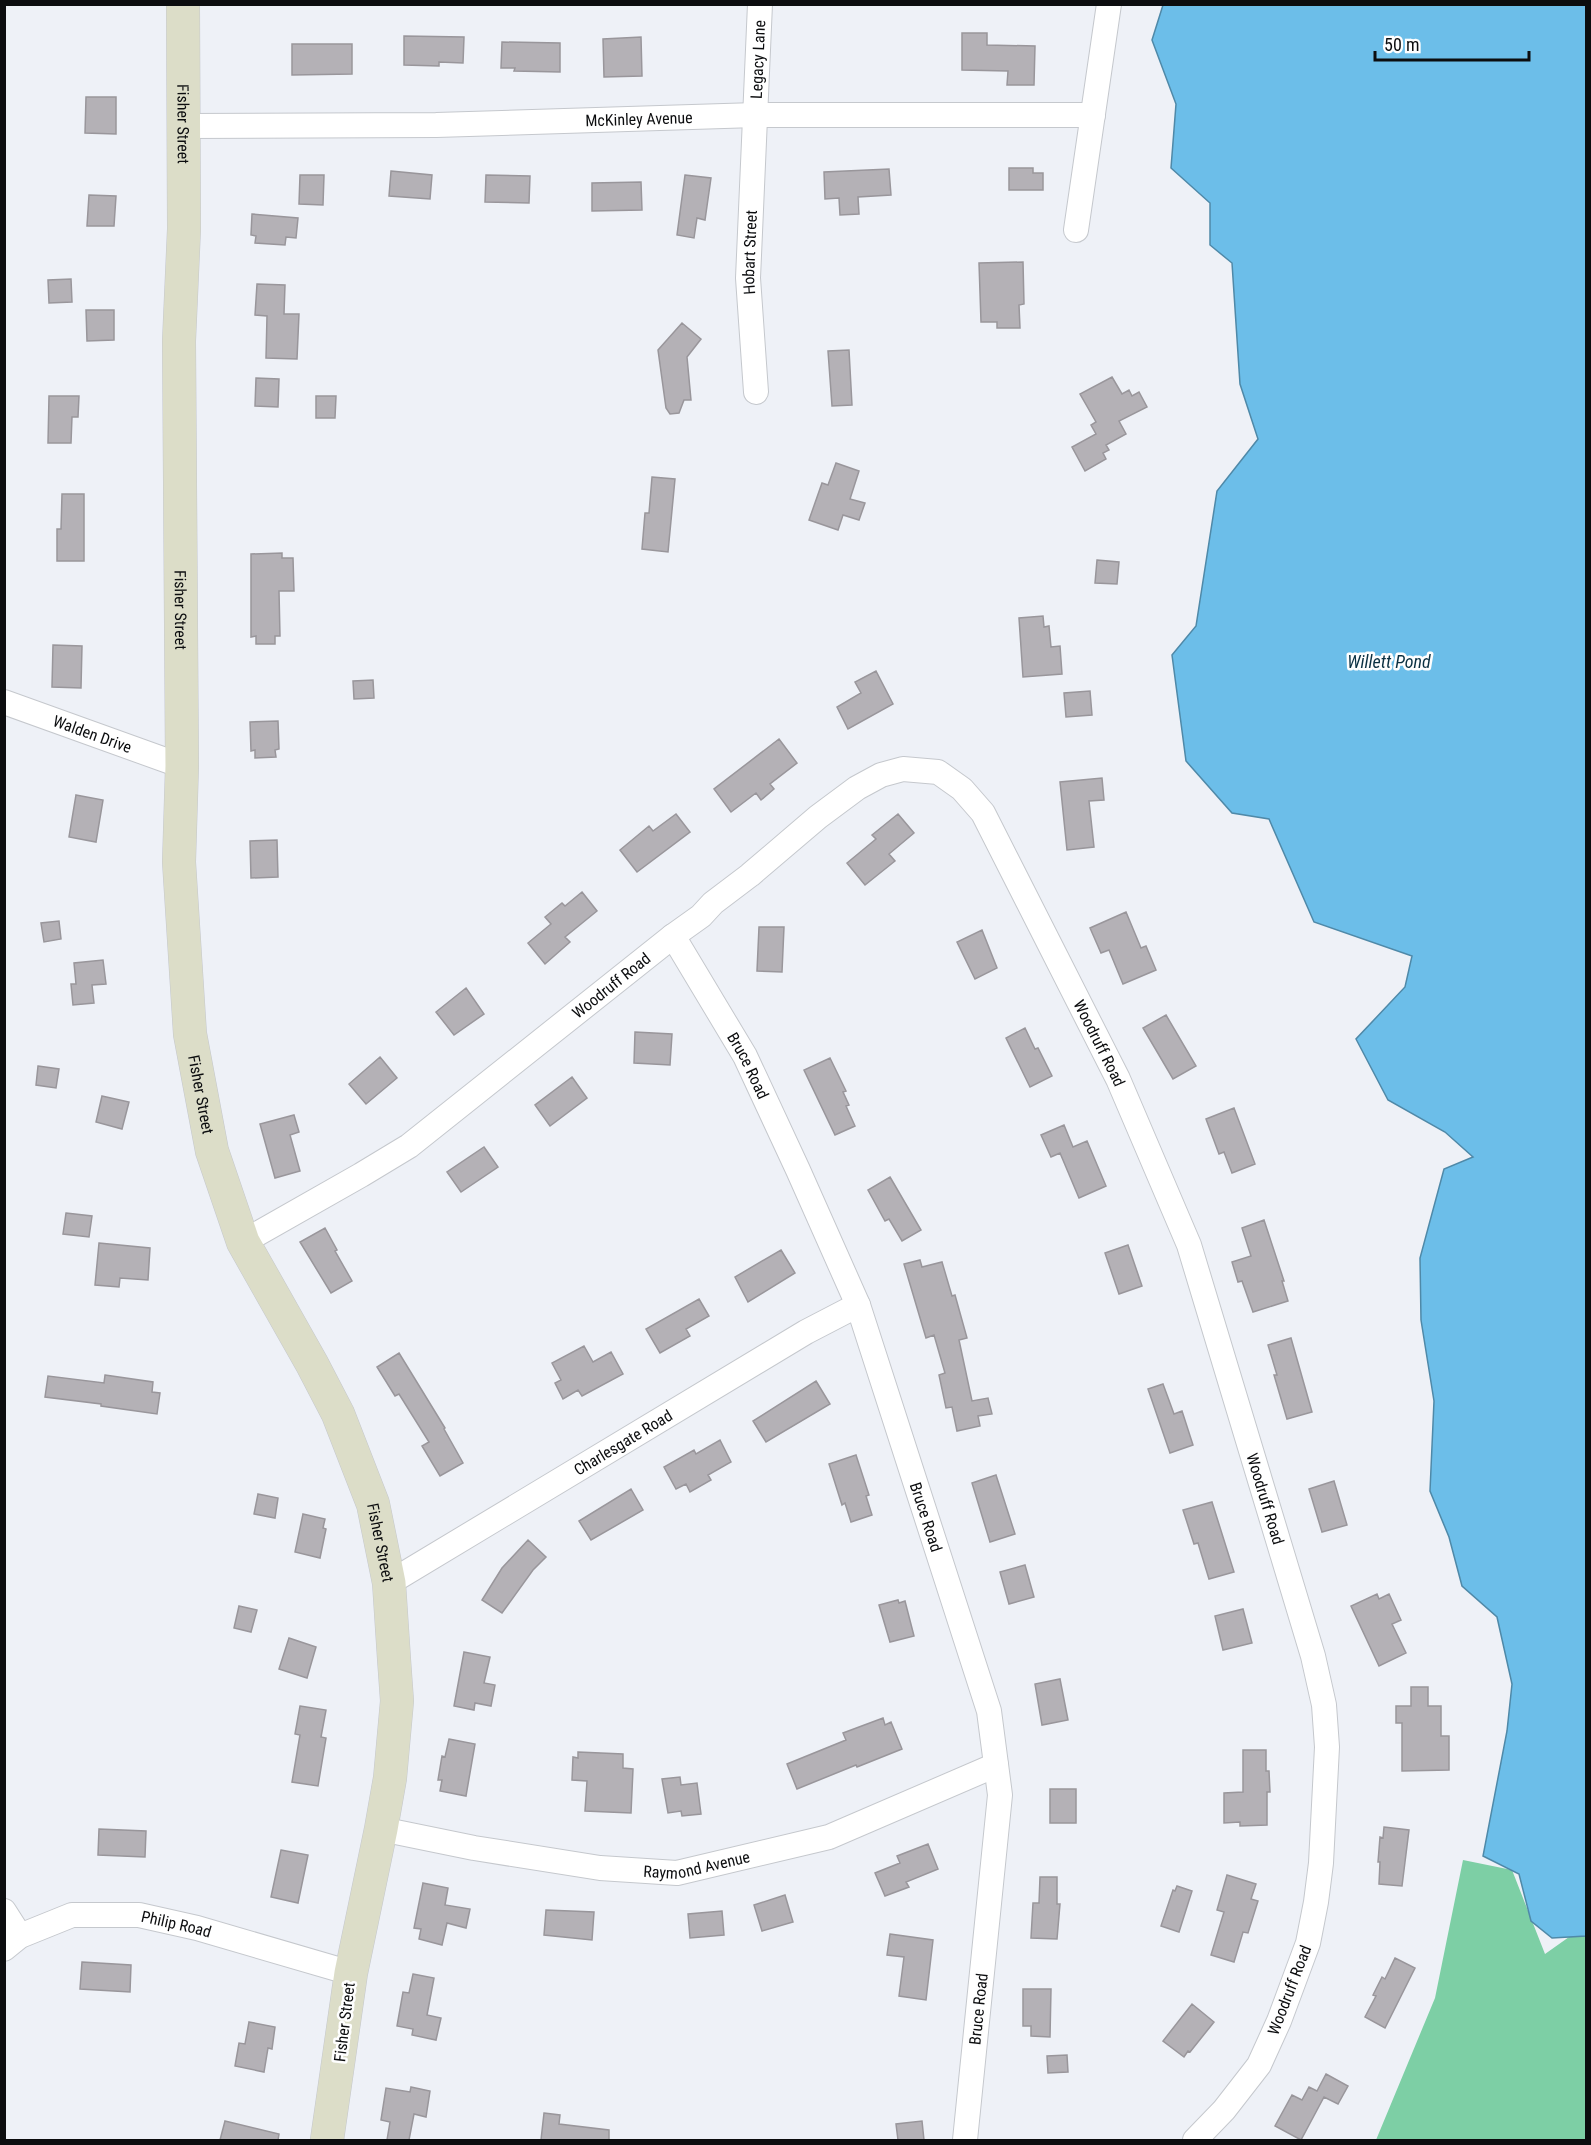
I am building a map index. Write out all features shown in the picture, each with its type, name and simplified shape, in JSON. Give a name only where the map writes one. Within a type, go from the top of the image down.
[{"type":"main road","name":"Fisher Street","points":[[183,4],[185,126],[184,229],[179,341],[182,766],[179,862],[189,1034],[212,1151],[243,1242],[338,1414],[373,1504],[389,1583],[397,1701],[390,1778],[351,1973],[327,2140]]},
{"type":"street","name":"Legacy Lane","points":[[756,115],[760,4]]},
{"type":"street","points":[[1076,230],[1109,4]]},
{"type":"street","name":"McKinley Avenue","points":[[185,126],[436,125],[756,115],[1093,115]]},
{"type":"street","name":"Hobart Street","points":[[756,115],[748,278],[756,392]]},
{"type":"street","name":"Walden Drive","points":[[4,702],[182,766]]},
{"type":"street","name":"Woodruff Road","points":[[243,1242],[409,1146],[701,916],[712,903],[857,788],[882,775],[903,769],[938,772],[962,789],[983,813],[1123,1089],[1189,1245],[1313,1656],[1324,1705],[1327,1747],[1321,1863],[1308,1943],[1279,2021],[1259,2065],[1224,2110],[1195,2140]]},
{"type":"street","name":"Bruce Road","points":[[673,936],[745,1056],[858,1305],[989,1711],[1000,1795],[965,2140]]},
{"type":"street","name":"Charlesgate Road","points":[[389,1583],[806,1332],[858,1305]]},
{"type":"street","name":"Raymond Avenue","points":[[381,1829],[474,1848],[600,1868],[677,1873],[829,1837],[996,1765]]},
{"type":"street","points":[[4,1911],[12,1942]]},
{"type":"street","name":"Philip Road","points":[[12,1942],[72,1915],[139,1915],[196,1928],[351,1973]]},
{"type":"green space","points":[[1463,1860],[1512,1870],[1545,1954],[1586,1925],[1586,2140],[1376,2140],[1435,1998]]},
{"type":"water","name":"Willett Pond","points":[[1163,5],[1586,5],[1586,1936],[1552,1938],[1531,1921],[1519,1874],[1483,1856],[1507,1731],[1512,1684],[1497,1617],[1462,1586],[1449,1537],[1430,1491],[1434,1401],[1421,1320],[1420,1258],[1444,1169],[1473,1157],[1445,1132],[1388,1100],[1356,1039],[1405,987],[1412,956],[1314,922],[1269,819],[1232,813],[1186,761],[1172,655],[1196,626],[1217,491],[1258,439],[1240,384],[1232,263],[1210,245],[1210,203],[1171,168],[1176,104],[1152,40]]},
{"type":"building","points":[[962,33],[987,33],[987,45],[1035,46],[1034,85],[1007,85],[1008,71],[962,70]]},
{"type":"building","points":[[404,36],[464,37],[463,63],[439,62],[439,66],[404,65]]},
{"type":"building","points":[[641,37],[642,76],[604,77],[603,39]]},
{"type":"building","points":[[502,42],[560,43],[560,72],[514,71],[515,68],[501,68]]},
{"type":"building","points":[[292,44],[352,44],[352,74],[292,75]]},
{"type":"building","points":[[86,97],[116,97],[116,134],[85,133]]},
{"type":"building","points":[[1009,168],[1033,168],[1033,173],[1043,173],[1043,190],[1009,190]]},
{"type":"building","points":[[889,169],[891,195],[858,197],[859,214],[840,215],[839,198],[825,199],[824,172]]},
{"type":"building","points":[[391,171],[432,175],[430,199],[389,196]]},
{"type":"building","points":[[300,175],[324,175],[323,205],[299,204]]},
{"type":"building","points":[[486,175],[530,176],[529,203],[485,202]]},
{"type":"building","points":[[685,175],[711,178],[705,220],[697,218],[694,238],[677,235]]},
{"type":"building","points":[[641,182],[642,210],[592,211],[592,183]]},
{"type":"building","points":[[89,195],[116,196],[114,226],[87,226]]},
{"type":"building","points":[[252,214],[298,218],[296,238],[286,237],[285,245],[255,243],[256,236],[251,235]]},
{"type":"building","points":[[1023,262],[1024,304],[1019,305],[1020,328],[997,328],[997,322],[981,322],[979,263]]},
{"type":"building","points":[[71,279],[72,302],[49,303],[48,280]]},
{"type":"building","points":[[257,284],[285,285],[284,314],[299,314],[297,359],[266,358],[267,316],[255,315]]},
{"type":"building","points":[[86,310],[114,310],[114,340],[87,341]]},
{"type":"building","points":[[682,323],[701,339],[687,357],[691,400],[684,400],[679,413],[670,414],[666,408],[658,350]]},
{"type":"building","points":[[849,350],[852,405],[832,406],[828,351]]},
{"type":"building","points":[[1112,377],[1122,394],[1129,390],[1132,396],[1139,392],[1147,407],[1119,421],[1126,434],[1106,445],[1109,450],[1103,453],[1106,459],[1085,471],[1072,447],[1096,434],[1091,425],[1096,422],[1080,394]]},
{"type":"building","points":[[256,378],[279,379],[278,407],[255,406]]},
{"type":"building","points":[[49,396],[79,396],[78,417],[72,417],[71,443],[48,443]]},
{"type":"building","points":[[316,396],[336,396],[335,418],[316,418]]},
{"type":"building","points":[[836,463],[859,471],[850,499],[865,503],[859,520],[843,515],[838,530],[809,520],[822,483],[828,485]]},
{"type":"building","points":[[652,477],[675,479],[668,552],[642,549],[645,513],[649,513]]},
{"type":"building","points":[[62,494],[84,494],[84,561],[57,561],[57,529],[61,529]]},
{"type":"building","points":[[282,553],[282,558],[293,558],[294,591],[279,591],[280,636],[275,636],[275,644],[256,644],[256,636],[251,637],[251,554]]},
{"type":"building","points":[[1097,560],[1119,562],[1117,584],[1095,583]]},
{"type":"building","points":[[1043,616],[1044,627],[1049,626],[1051,647],[1060,646],[1062,674],[1023,677],[1019,618]]},
{"type":"building","points":[[53,645],[82,646],[81,688],[52,687]]},
{"type":"building","points":[[876,671],[893,704],[848,729],[837,707],[861,693],[855,682]]},
{"type":"building","points":[[373,680],[374,698],[354,699],[353,681]]},
{"type":"building","points":[[1090,691],[1092,715],[1066,717],[1064,693]]},
{"type":"building","points":[[278,721],[279,749],[275,750],[276,757],[255,758],[255,750],[251,751],[250,722]]},
{"type":"building","points":[[779,739],[797,763],[770,784],[774,789],[761,800],[756,793],[731,812],[714,789]]},
{"type":"building","points":[[1102,778],[1104,800],[1089,801],[1094,847],[1067,850],[1060,782]]},
{"type":"building","points":[[76,795],[103,800],[96,842],[69,837]]},
{"type":"building","points":[[676,814],[690,832],[637,872],[620,850],[649,826],[653,831]]},
{"type":"building","points":[[898,814],[914,833],[889,854],[895,861],[865,885],[847,863],[876,839],[872,835]]},
{"type":"building","points":[[277,840],[278,877],[251,878],[250,841]]},
{"type":"building","points":[[582,892],[597,911],[565,937],[570,942],[545,964],[528,943],[551,924],[545,917],[562,903],[565,906]]},
{"type":"building","points":[[1126,912],[1141,948],[1146,946],[1156,970],[1123,984],[1109,950],[1101,953],[1090,928]]},
{"type":"building","points":[[59,921],[61,939],[44,942],[41,923]]},
{"type":"building","points":[[759,927],[784,927],[782,972],[757,971]]},
{"type":"building","points":[[982,930],[997,968],[975,979],[957,942]]},
{"type":"building","points":[[103,960],[106,984],[92,985],[94,1003],[73,1005],[71,984],[76,984],[74,963]]},
{"type":"building","points":[[466,988],[484,1014],[454,1035],[436,1012]]},
{"type":"building","points":[[1166,1015],[1196,1066],[1173,1079],[1143,1028]]},
{"type":"building","points":[[1025,1028],[1052,1076],[1030,1087],[1006,1038]]},
{"type":"building","points":[[635,1032],[672,1034],[670,1065],[634,1063]]},
{"type":"building","points":[[380,1057],[397,1078],[366,1104],[349,1084]]},
{"type":"building","points":[[830,1058],[846,1091],[843,1092],[849,1105],[846,1106],[855,1126],[835,1135],[804,1070]]},
{"type":"building","points":[[38,1066],[59,1069],[56,1088],[36,1085]]},
{"type":"building","points":[[572,1077],[587,1098],[550,1126],[535,1105]]},
{"type":"building","points":[[102,1096],[129,1102],[122,1129],[96,1122]]},
{"type":"building","points":[[1234,1108],[1255,1164],[1232,1173],[1224,1152],[1219,1154],[1206,1119]]},
{"type":"building","points":[[294,1115],[299,1132],[290,1135],[300,1171],[275,1178],[260,1124]]},
{"type":"building","points":[[1064,1125],[1073,1147],[1087,1141],[1106,1186],[1079,1198],[1060,1153],[1051,1157],[1041,1135]]},
{"type":"building","points":[[484,1147],[498,1167],[461,1192],[447,1172]]},
{"type":"building","points":[[890,1177],[921,1230],[902,1241],[889,1219],[885,1221],[868,1190]]},
{"type":"building","points":[[66,1213],[92,1216],[89,1237],[63,1234]]},
{"type":"building","points":[[1264,1220],[1284,1281],[1282,1281],[1288,1301],[1253,1312],[1242,1281],[1238,1282],[1232,1262],[1251,1256],[1242,1228]]},
{"type":"building","points":[[325,1228],[352,1281],[331,1293],[300,1242]]},
{"type":"building","points":[[99,1243],[150,1248],[148,1280],[120,1278],[119,1287],[95,1285]]},
{"type":"building","points":[[1128,1245],[1142,1286],[1119,1294],[1105,1253]]},
{"type":"building","points":[[781,1250],[795,1273],[748,1302],[735,1277]]},
{"type":"building","points":[[920,1260],[922,1267],[942,1262],[952,1296],[955,1295],[967,1338],[959,1340],[972,1401],[988,1398],[992,1414],[978,1416],[980,1426],[957,1431],[952,1407],[946,1408],[939,1375],[945,1373],[934,1335],[926,1338],[904,1264]]},
{"type":"building","points":[[699,1299],[709,1316],[686,1329],[690,1336],[660,1353],[646,1329]]},
{"type":"building","points":[[1291,1338],[1312,1412],[1287,1419],[1268,1345]]},
{"type":"building","points":[[584,1346],[593,1362],[611,1352],[623,1374],[582,1396],[578,1390],[563,1399],[555,1383],[561,1380],[552,1363]]},
{"type":"building","points":[[399,1353],[445,1428],[463,1463],[440,1476],[422,1446],[429,1442],[399,1394],[395,1396],[377,1367]]},
{"type":"building","points":[[105,1375],[153,1382],[152,1392],[160,1393],[157,1414],[45,1397],[48,1376],[104,1383]]},
{"type":"building","points":[[816,1381],[830,1404],[766,1442],[753,1421]]},
{"type":"building","points":[[1163,1384],[1174,1414],[1182,1411],[1193,1445],[1170,1453],[1148,1389]]},
{"type":"building","points":[[720,1440],[731,1462],[708,1475],[711,1480],[690,1492],[686,1484],[676,1489],[664,1467],[694,1450],[696,1454]]},
{"type":"building","points":[[856,1455],[869,1495],[866,1496],[872,1515],[851,1522],[845,1503],[842,1505],[829,1464]]},
{"type":"building","points":[[996,1475],[1015,1534],[990,1542],[972,1483]]},
{"type":"building","points":[[1334,1481],[1347,1525],[1322,1532],[1309,1489]]},
{"type":"building","points":[[631,1489],[643,1510],[591,1540],[579,1521]]},
{"type":"building","points":[[258,1494],[278,1498],[275,1518],[254,1514]]},
{"type":"building","points":[[1212,1502],[1234,1572],[1209,1579],[1198,1543],[1194,1544],[1183,1510]]},
{"type":"building","points":[[303,1514],[325,1519],[323,1528],[326,1529],[320,1558],[295,1552]]},
{"type":"building","points":[[528,1540],[546,1557],[533,1570],[502,1613],[482,1600],[502,1568]]},
{"type":"building","points":[[1025,1565],[1034,1597],[1009,1604],[1000,1572]]},
{"type":"building","points":[[1377,1594],[1379,1599],[1389,1594],[1401,1620],[1392,1624],[1406,1653],[1379,1666],[1351,1606]]},
{"type":"building","points":[[898,1600],[899,1603],[905,1601],[914,1636],[890,1642],[879,1605]]},
{"type":"building","points":[[239,1606],[257,1610],[251,1632],[234,1628]]},
{"type":"building","points":[[1243,1609],[1252,1643],[1223,1650],[1215,1616]]},
{"type":"building","points":[[289,1638],[316,1647],[307,1678],[279,1669]]},
{"type":"building","points":[[464,1652],[490,1657],[484,1683],[495,1685],[491,1706],[475,1703],[474,1710],[454,1706]]},
{"type":"building","points":[[1060,1679],[1068,1720],[1042,1725],[1035,1684]]},
{"type":"building","points":[[1411,1687],[1428,1687],[1428,1706],[1441,1706],[1441,1736],[1449,1736],[1449,1770],[1402,1771],[1402,1723],[1396,1723],[1396,1706],[1411,1706]]},
{"type":"building","points":[[300,1706],[326,1710],[321,1737],[326,1738],[318,1786],[292,1782],[300,1735],[295,1734]]},
{"type":"building","points":[[883,1718],[885,1725],[891,1722],[902,1749],[797,1789],[787,1764],[846,1740],[843,1733]]},
{"type":"building","points":[[449,1739],[475,1744],[466,1796],[440,1791],[442,1780],[438,1780],[442,1756],[445,1757]]},
{"type":"building","points":[[1243,1750],[1266,1750],[1266,1771],[1269,1771],[1270,1792],[1267,1792],[1267,1825],[1240,1826],[1240,1822],[1224,1823],[1224,1793],[1243,1792]]},
{"type":"building","points":[[578,1752],[623,1754],[623,1768],[633,1769],[631,1813],[585,1811],[587,1781],[572,1780],[573,1757],[578,1758]]},
{"type":"building","points":[[680,1777],[681,1785],[697,1783],[701,1814],[682,1816],[681,1811],[668,1813],[662,1779]]},
{"type":"building","points":[[1050,1789],[1076,1789],[1076,1823],[1050,1823]]},
{"type":"building","points":[[1384,1827],[1409,1830],[1402,1886],[1379,1884],[1380,1837],[1383,1838]]},
{"type":"building","points":[[99,1829],[146,1831],[145,1857],[98,1855]]},
{"type":"building","points":[[928,1844],[938,1869],[906,1882],[909,1887],[885,1896],[875,1873],[900,1863],[897,1856]]},
{"type":"building","points":[[281,1850],[308,1855],[298,1903],[271,1897]]},
{"type":"building","points":[[1227,1875],[1256,1884],[1251,1899],[1258,1901],[1248,1933],[1243,1932],[1234,1962],[1211,1955],[1224,1912],[1217,1910]]},
{"type":"building","points":[[1040,1877],[1057,1877],[1057,1904],[1060,1904],[1057,1939],[1031,1938],[1033,1903],[1039,1903]]},
{"type":"building","points":[[423,1883],[448,1888],[445,1905],[470,1909],[466,1928],[447,1923],[442,1945],[419,1939],[421,1929],[414,1928]]},
{"type":"building","points":[[1177,1886],[1192,1891],[1179,1932],[1161,1926],[1173,1890],[1175,1891]]},
{"type":"building","points":[[785,1895],[793,1922],[762,1931],[754,1905]]},
{"type":"building","points":[[546,1910],[594,1912],[592,1940],[544,1935]]},
{"type":"building","points":[[722,1911],[724,1935],[690,1938],[688,1914]]},
{"type":"building","points":[[890,1934],[933,1940],[926,2000],[899,1996],[904,1957],[887,1955]]},
{"type":"building","points":[[1395,1958],[1415,1968],[1385,2028],[1365,2017],[1376,1996],[1373,1995],[1382,1977],[1385,1979]]},
{"type":"building","points":[[82,1962],[131,1965],[130,1992],[80,1989]]},
{"type":"building","points":[[413,1974],[434,1978],[427,2015],[441,2018],[436,2040],[412,2035],[413,2029],[397,2026],[403,1992],[409,1993]]},
{"type":"building","points":[[1023,1989],[1051,1989],[1050,2037],[1031,2036],[1031,2026],[1023,2026]]},
{"type":"building","points":[[1192,2004],[1214,2022],[1184,2057],[1163,2041]]},
{"type":"building","points":[[249,2022],[275,2027],[272,2049],[268,2048],[264,2072],[235,2066],[239,2043],[245,2044]]},
{"type":"building","points":[[1067,2055],[1068,2072],[1048,2073],[1047,2056]]},
{"type":"building","points":[[1326,2074],[1348,2086],[1338,2104],[1324,2097],[1301,2140],[1275,2126],[1292,2095],[1302,2100],[1309,2087],[1317,2091]]},
{"type":"building","points":[[411,2087],[430,2091],[426,2117],[414,2114],[409,2140],[387,2140],[390,2122],[381,2120],[386,2088],[410,2092]]},
{"type":"building","points":[[544,2113],[560,2115],[559,2124],[609,2130],[609,2140],[541,2140]]},
{"type":"building","points":[[225,2121],[279,2134],[278,2140],[220,2140]]},
{"type":"building","points":[[922,2121],[924,2140],[898,2140],[896,2124]]}]
